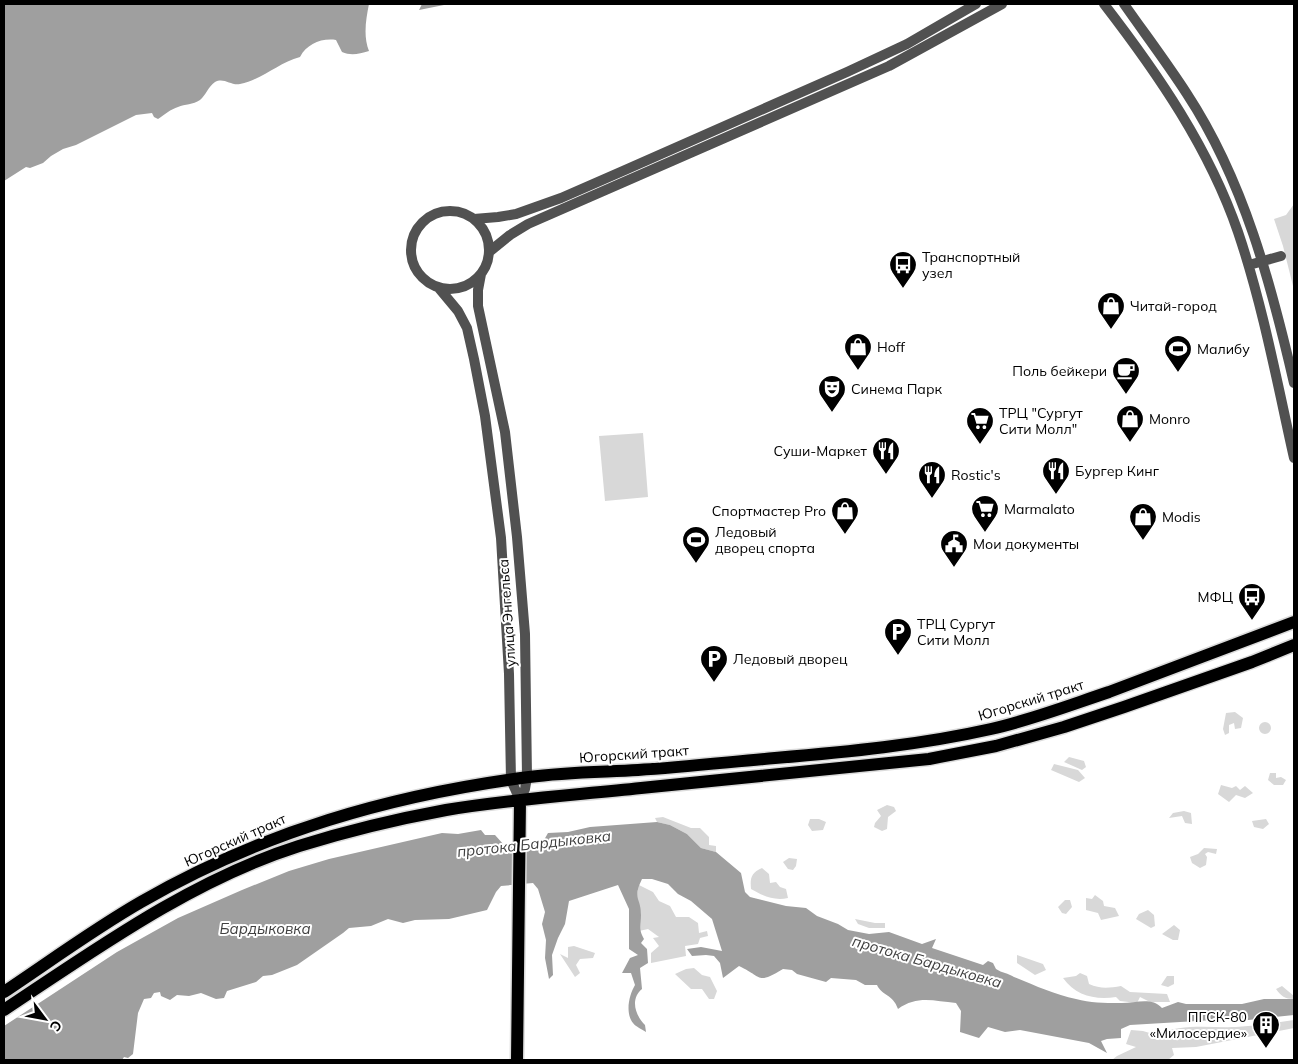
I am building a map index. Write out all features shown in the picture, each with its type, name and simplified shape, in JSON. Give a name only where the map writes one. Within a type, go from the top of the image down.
[{"type":"main road","name":"Югорский тракт","points":[[4,992],[101,927],[189,876],[249,848],[303,827],[371,807],[407,798],[527,777],[637,770],[835,753],[923,742],[993,729],[1063,708],[1294,622]]},
{"type":"main road","name":"Югорский тракт","points":[[4,1010],[155,913],[187,895],[297,846],[393,820],[448,810],[520,800],[929,759],[996,746],[1124,708],[1294,645]]},
{"type":"main road","name":"улица Энгельса","points":[[517,1060],[520,800]]},
{"type":"street","points":[[474,219],[516,214],[593,184],[856,68],[907,44],[976,4]]},
{"type":"street","points":[[489,252],[510,235],[528,224],[889,66],[1002,4]]},
{"type":"street","points":[[1104,4],[1175,103],[1190,128],[1228,206],[1249,265],[1266,330],[1294,458]]},
{"type":"street","points":[[1124,4],[1188,95],[1226,165],[1263,262],[1294,383]]},
{"type":"street","points":[[442,211],[462,212],[474,219],[487,235],[489,252],[488,262],[481,274],[465,286],[451,289],[438,287],[421,276],[414,265],[411,244],[416,232],[424,221],[442,211]]},
{"type":"street","points":[[1249,265],[1281,256]]},
{"type":"street","name":"улица Энгельса","points":[[481,274],[478,306],[504,424],[517,537],[525,634],[527,777],[525,789],[520,800]]},
{"type":"street","name":"улица Энгельса","points":[[438,287],[455,307],[467,328],[487,430],[499,521],[507,635],[511,780],[520,800]]},
{"type":"street","points":[[487,430],[504,424]]},
{"type":"shaded area","points":[[1294,204],[1294,290],[1274,219],[1286,215]]},
{"type":"shaded area","points":[[643,433],[648,497],[605,501],[599,436]]},
{"type":"shaded area","points":[[1235,712],[1243,718],[1241,728],[1235,729],[1234,723],[1229,725],[1229,733],[1225,735],[1223,729],[1226,713]]},
{"type":"shaded area","points":[[1267,722],[1270,723],[1270,733],[1263,734],[1260,733],[1259,726],[1260,723]]},
{"type":"shaded area","points":[[1069,757],[1084,761],[1086,767],[1082,770],[1064,762]]},
{"type":"shaded area","points":[[1054,764],[1078,770],[1085,778],[1079,782],[1051,770]]},
{"type":"shaded area","points":[[1270,773],[1276,773],[1276,778],[1281,777],[1286,780],[1283,785],[1274,785],[1268,780]]},
{"type":"shaded area","points":[[1221,785],[1232,788],[1236,786],[1240,790],[1245,786],[1253,793],[1245,798],[1236,795],[1229,802],[1218,794]]},
{"type":"shaded area","points":[[887,805],[894,807],[896,811],[888,817],[887,829],[882,831],[874,827],[881,816],[877,810]]},
{"type":"shaded area","points":[[1184,811],[1191,813],[1192,824],[1185,823],[1182,816],[1169,818],[1173,813]]},
{"type":"shaded area","points":[[663,817],[691,828],[700,828],[709,837],[709,845],[716,846],[716,852],[701,848],[687,834],[670,825],[657,822],[655,818]]},
{"type":"shaded area","points":[[810,819],[819,819],[826,822],[823,830],[812,831],[808,825]]},
{"type":"shaded area","points":[[1266,819],[1269,824],[1263,829],[1254,827],[1252,821]]},
{"type":"shaded area","points":[[1204,848],[1217,849],[1216,854],[1208,852],[1205,854],[1207,857],[1206,865],[1200,868],[1192,863],[1190,857],[1198,854]]},
{"type":"shaded area","points":[[789,858],[797,859],[793,870],[788,869],[783,862]]},
{"type":"shaded area","points":[[762,868],[769,874],[770,883],[776,882],[780,887],[786,889],[788,898],[778,899],[769,897],[751,889],[752,876]]},
{"type":"shaded area","points":[[639,885],[653,892],[659,901],[670,906],[676,917],[689,917],[698,923],[699,933],[707,931],[708,936],[700,938],[698,944],[685,946],[686,956],[651,963],[651,953],[659,946],[653,938],[659,937],[648,929],[639,931],[641,913],[636,897]]},
{"type":"shaded area","points":[[1095,895],[1103,901],[1104,906],[1115,908],[1119,916],[1101,920],[1098,913],[1086,910],[1086,898],[1092,899]]},
{"type":"shaded area","points":[[1065,900],[1070,900],[1072,907],[1066,914],[1062,913],[1058,907]]},
{"type":"shaded area","points":[[1148,910],[1154,915],[1155,926],[1151,928],[1136,919],[1139,914]]},
{"type":"shaded area","points":[[855,919],[885,923],[885,928],[869,928],[858,924]]},
{"type":"shaded area","points":[[1174,925],[1180,930],[1178,940],[1173,940],[1162,934]]},
{"type":"shaded area","points":[[574,946],[595,953],[593,958],[580,959],[576,965],[580,973],[575,977],[560,954],[568,958],[568,947]]},
{"type":"shaded area","points":[[1017,955],[1043,964],[1046,970],[1035,975],[1017,963]]},
{"type":"shaded area","points":[[694,968],[702,975],[710,977],[717,991],[714,999],[709,999],[702,989],[691,989],[675,974]]},
{"type":"shaded area","points":[[1080,973],[1087,976],[1089,984],[1093,986],[1105,988],[1121,986],[1130,992],[1167,994],[1170,1002],[1150,1002],[1140,997],[1137,1003],[1120,1001],[1116,997],[1101,998],[1086,995],[1074,989],[1063,978],[1076,976]]},
{"type":"shaded area","points":[[1167,976],[1174,976],[1174,984],[1168,987],[1161,985]]},
{"type":"shaded area","points":[[1282,986],[1294,996],[1294,999],[1286,998],[1280,994],[1276,989]]},
{"type":"shaded area","points":[[1294,1020],[1294,1028],[1196,1047],[1172,1048],[1174,1055],[1168,1060],[1112,1060],[1136,1047],[1126,1044],[1131,1030],[1156,1035],[1185,1027],[1243,1027]]},
{"type":"water","points":[[4,4],[369,4],[366,33],[369,51],[349,54],[342,52],[336,40],[320,41],[306,49],[300,57],[256,79],[240,84],[221,80],[215,82],[197,102],[175,108],[158,119],[152,113],[136,115],[76,145],[63,149],[43,163],[30,168],[26,167],[4,181]]},
{"type":"water","points":[[422,4],[449,4],[419,10]]},
{"type":"water","name":"Бардыковка","points":[[657,822],[670,825],[687,834],[701,848],[716,852],[741,873],[745,892],[750,897],[786,906],[806,908],[817,916],[848,930],[869,934],[889,932],[922,944],[936,939],[932,948],[983,965],[988,961],[993,963],[998,970],[1060,995],[1097,1002],[1125,1003],[1148,1001],[1158,1004],[1162,1008],[1178,1002],[1186,1004],[1242,1004],[1264,999],[1294,999],[1294,1015],[1239,1021],[1214,1020],[1130,1025],[1121,1029],[1121,1038],[1101,1041],[1107,1053],[1089,1043],[1020,1030],[1005,1032],[988,1027],[979,1038],[960,1032],[961,1011],[956,1003],[919,1000],[898,1009],[893,1000],[879,989],[877,985],[865,985],[856,980],[831,978],[826,982],[797,974],[792,970],[783,969],[768,977],[760,978],[739,966],[723,978],[720,963],[714,956],[692,956],[687,949],[701,947],[722,951],[712,919],[691,901],[678,894],[668,884],[652,879],[642,879],[637,895],[641,909],[640,929],[644,939],[641,943],[647,949],[648,963],[640,968],[642,989],[636,997],[635,1007],[636,1012],[645,1025],[646,1032],[634,1024],[629,1014],[631,994],[635,985],[631,973],[622,973],[630,958],[638,955],[629,949],[629,909],[618,885],[569,901],[565,924],[552,955],[553,975],[549,979],[545,958],[546,940],[542,924],[545,912],[538,889],[533,883],[501,886],[487,910],[449,919],[415,920],[403,923],[388,919],[371,926],[349,928],[297,965],[272,975],[263,976],[256,982],[227,991],[224,998],[216,999],[201,993],[189,996],[177,995],[170,1000],[161,996],[160,992],[154,993],[151,998],[144,999],[138,1013],[133,1054],[128,1058],[124,1057],[122,1060],[4,1060],[4,1026],[117,952],[178,918],[289,871],[329,859],[442,833],[458,834],[481,830],[485,835],[495,835],[504,845],[538,845],[548,833],[568,832],[590,827]]},
{"type":"place","name":"Транспортный узел","points":[[903,289]]},
{"type":"place","name":"Читай-город","points":[[1111,330]]},
{"type":"place","name":"Hoff","points":[[858,371]]},
{"type":"place","name":"Малибу","points":[[1178,373]]},
{"type":"place","name":"Поль бейкери","points":[[1126,395]]},
{"type":"place","name":"Синема Парк","points":[[832,413]]},
{"type":"place","name":"Monro","points":[[1130,443]]},
{"type":"place","name":"ТРЦ \"Сургут Сити Молл\"","points":[[980,445]]},
{"type":"place","name":"Суши-Маркет","points":[[886,475]]},
{"type":"place","name":"Бургер Кинг","points":[[1056,495]]},
{"type":"place","name":"Rostic's","points":[[932,499]]},
{"type":"place","name":"Marmalato","points":[[985,533]]},
{"type":"place","name":"Спортмастер Pro","points":[[845,535]]},
{"type":"place","name":"Modis","points":[[1143,541]]},
{"type":"place","name":"Ледовый дворец спорта","points":[[696,564]]},
{"type":"place","name":"Мои документы","points":[[954,568]]},
{"type":"place","name":"МФЦ","points":[[1252,621]]},
{"type":"place","name":"ТРЦ Сургут Сити Молл","points":[[898,656]]},
{"type":"place","name":"Ледовый дворец","points":[[714,683]]},
{"type":"place","name":"ПГСК-80 «Милосердие»","points":[[1266,1049]]},
{"type":"water label","name":"протока Бардыковка","points":[[534,844]]},
{"type":"water label","name":"протока Бардыковка","points":[[927,962]]}]
